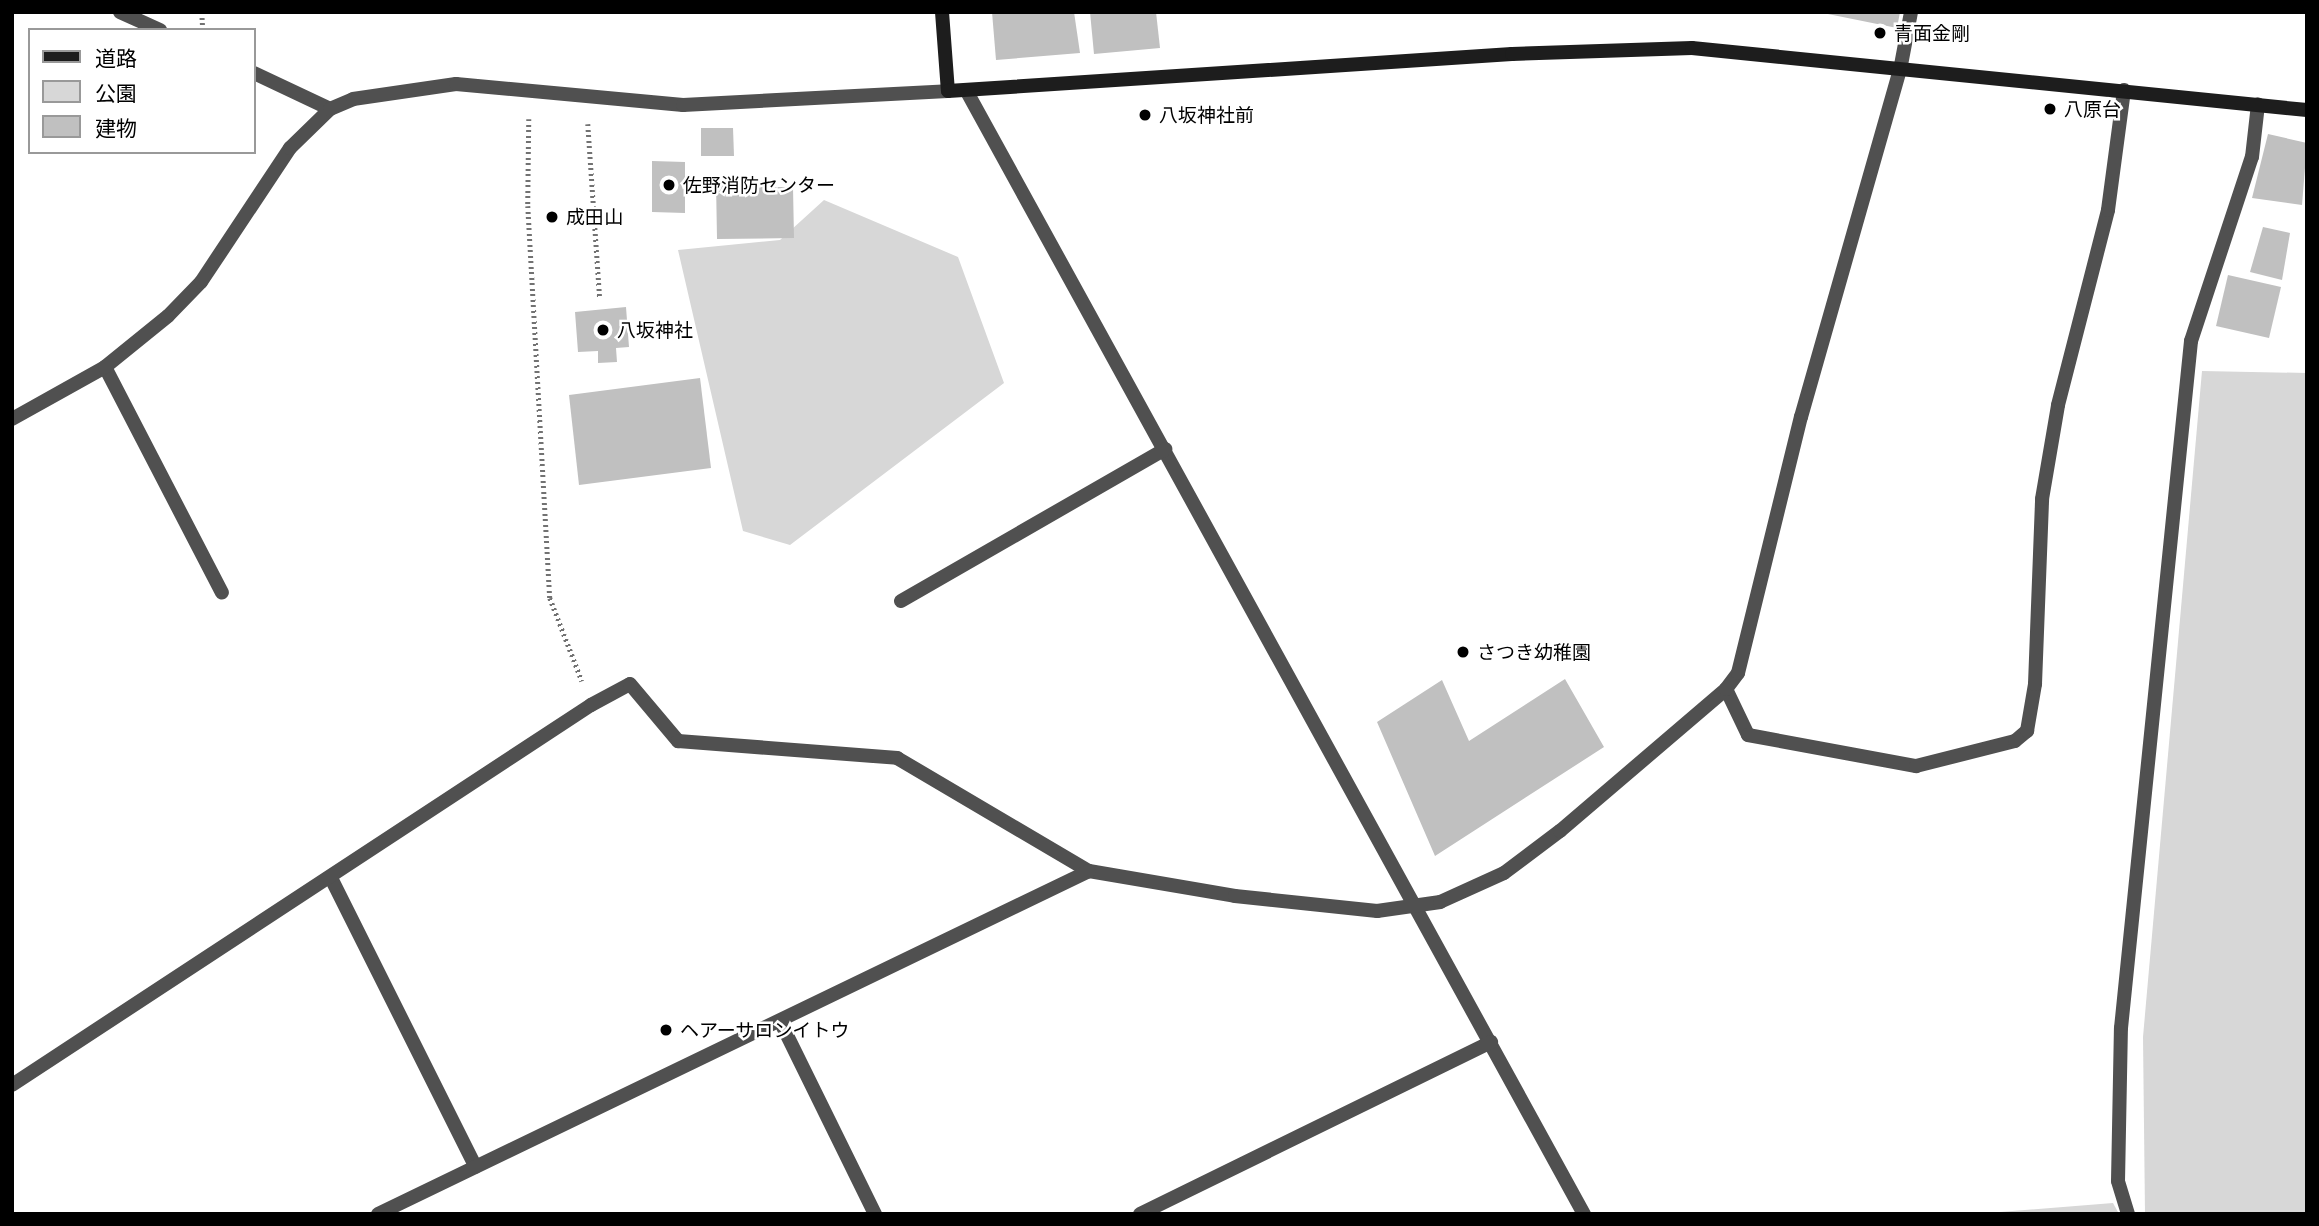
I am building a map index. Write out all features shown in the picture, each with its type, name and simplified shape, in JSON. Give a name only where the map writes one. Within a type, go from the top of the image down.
[{"type":"street","points":[[120,12],[156,28]]},
{"type":"street","points":[[942,12],[948,91]]},
{"type":"street","points":[[12,1085],[591,705],[630,684],[678,741],[897,758],[1089,871],[1236,896],[1377,911],[1420,908],[1504,873],[1726,689],[1738,673],[1801,416],[1901,65],[1911,12]]},
{"type":"street","points":[[12,419],[105,367],[201,282],[289,148],[330,109],[364,97],[456,84],[683,105],[967,90],[1512,54],[1678,48],[1901,65],[2307,110]]},
{"type":"street","points":[[256,74],[330,109]]},
{"type":"street","points":[[967,90],[1420,908],[1584,1214]]},
{"type":"street","points":[[1726,689],[1748,735],[1916,766],[2015,741],[2027,731],[2035,684],[2042,499],[2058,405],[2108,210],[2124,90]]},
{"type":"street","points":[[2128,1214],[2118,1181],[2120,1028],[2191,341],[2252,157],[2258,104]]},
{"type":"street","points":[[105,367],[222,593]]},
{"type":"street","points":[[901,601],[1165,449]]},
{"type":"street","points":[[378,1214],[781,1023],[1089,871]]},
{"type":"street","points":[[331,878],[476,1167]]},
{"type":"street","points":[[781,1023],[875,1214]]},
{"type":"street","points":[[1140,1214],[1491,1042]]},
{"type":"path","points":[[529,90],[528,206],[550,598],[591,705]]},
{"type":"path","points":[[587,95],[600,300]]},
{"type":"green space","points":[[824,200],[958,257],[1004,383],[790,545],[743,531],[678,250],[780,240]]},
{"type":"green space","points":[[2202,371],[2307,373],[2307,1214],[2145,1214],[2143,1037]]},
{"type":"green space","points":[[2113,1203],[2119,1214],[1975,1214]]},
{"type":"building","points":[[992,12],[1074,12],[1080,53],[996,60]]},
{"type":"building","points":[[1090,12],[1156,12],[1160,48],[1094,54]]},
{"type":"building","points":[[1818,12],[1900,12],[1897,28]]},
{"type":"building","points":[[701,128],[733,128],[734,156],[701,156]]},
{"type":"building","points":[[2268,134],[2307,143],[2302,205],[2252,198]]},
{"type":"building","points":[[652,161],[685,162],[685,213],[652,212]]},
{"type":"building","points":[[774,181],[774,187],[793,187],[794,238],[717,239],[716,182]]},
{"type":"building","points":[[2263,227],[2290,233],[2282,280],[2250,272]]},
{"type":"building","points":[[2228,275],[2281,287],[2269,338],[2216,326]]},
{"type":"building","points":[[626,307],[629,347],[616,348],[617,362],[598,363],[598,351],[578,352],[575,312]]},
{"type":"building","points":[[700,378],[711,468],[579,485],[569,395]]},
{"type":"building","points":[[1565,679],[1604,747],[1435,856],[1377,722],[1442,680],[1469,741]]},
{"type":"place","name":"青面金剛","points":[[1880,33]]},
{"type":"place","name":"八原台","points":[[2050,109]]},
{"type":"place","name":"八坂神社前","points":[[1145,115]]},
{"type":"place","name":"佐野消防センター","points":[[669,185]]},
{"type":"place","name":"成田山","points":[[552,217]]},
{"type":"place","name":"八坂神社","points":[[603,330]]},
{"type":"place","name":"さつき幼稚園","points":[[1463,652]]},
{"type":"place","name":"ヘアーサロンイトウ","points":[[666,1030]]}]
